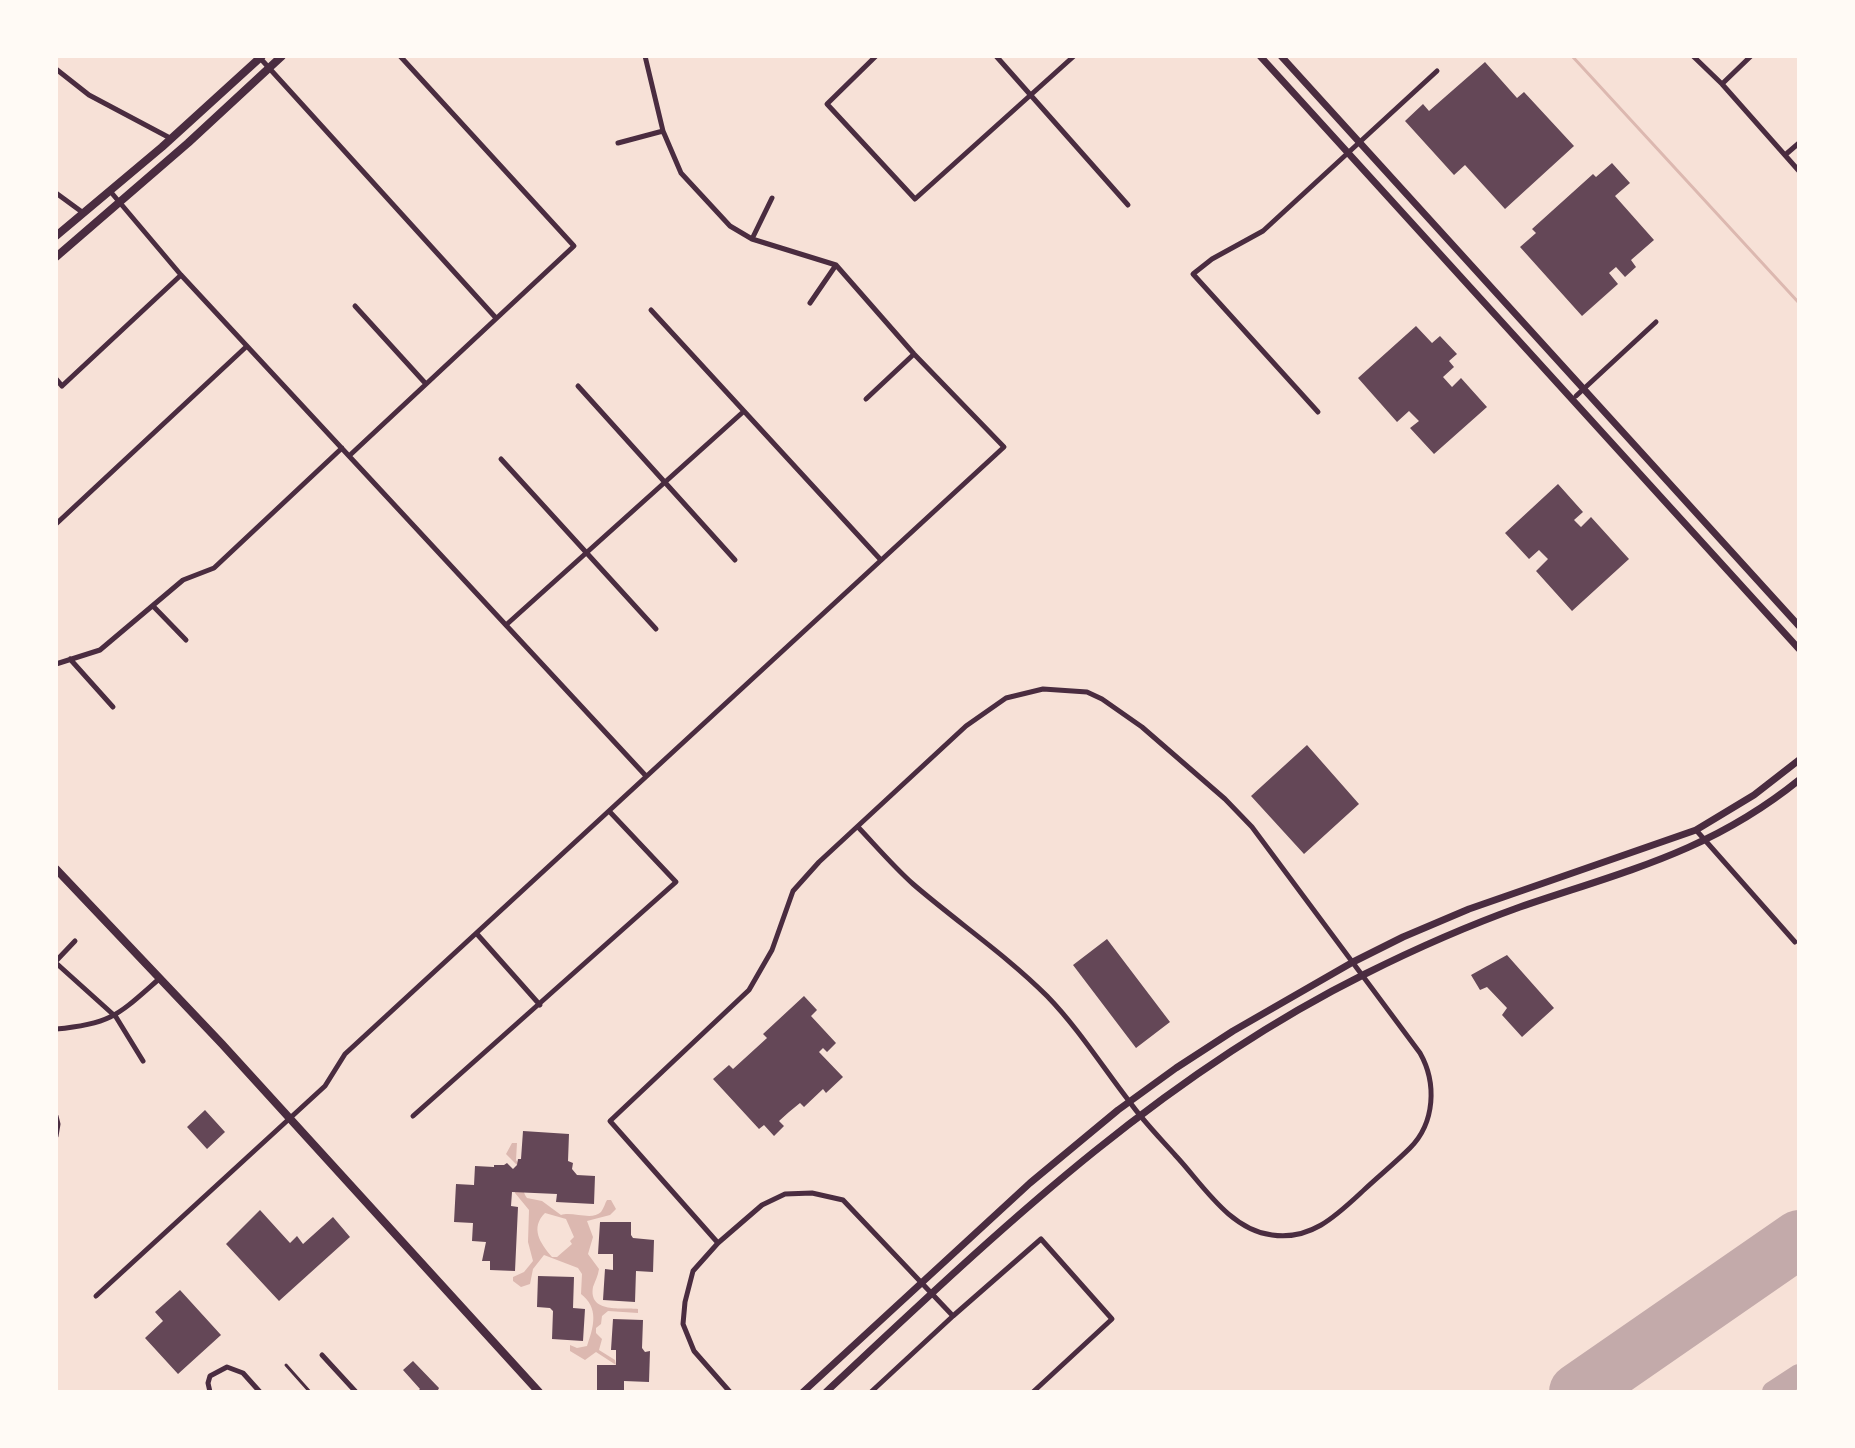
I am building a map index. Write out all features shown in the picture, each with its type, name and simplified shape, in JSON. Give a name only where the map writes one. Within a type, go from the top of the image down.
[{"type":"main road","points":[[56,257],[188,143],[282,56]]},
{"type":"main road","points":[[56,236],[171,139],[260,57]]},
{"type":"main road","points":[[56,869],[539,1392]]},
{"type":"street","points":[[349,456],[574,246],[400,56]]},
{"type":"street","points":[[96,1296],[325,1086],[345,1054],[1004,447],[914,354],[836,265],[752,239],[730,226],[681,173],[663,131],[645,56]]},
{"type":"street","points":[[876,56],[827,104],[915,199],[1074,56]]},
{"type":"street","points":[[996,56],[1128,205]]},
{"type":"street","points":[[1260,56],[1799,649]]},
{"type":"street","points":[[1281,56],[1799,626]]},
{"type":"street","points":[[1693,56],[1799,171]]},
{"type":"street","points":[[1722,84],[1751,56]]},
{"type":"street","points":[[260,57],[496,318]]},
{"type":"street","points":[[56,69],[89,95],[171,139]]},
{"type":"street","points":[[1318,412],[1193,274],[1212,259],[1263,231],[1437,71]]},
{"type":"street","points":[[618,143],[663,131]]},
{"type":"street","points":[[1785,155],[1799,143]]},
{"type":"street","points":[[109,190],[181,275],[646,776]]},
{"type":"street","points":[[56,193],[82,212]]},
{"type":"street","points":[[752,239],[772,198]]},
{"type":"street","points":[[810,303],[836,265]]},
{"type":"street","points":[[56,379],[62,386],[181,275]]},
{"type":"street","points":[[355,306],[426,384]]},
{"type":"street","points":[[651,310],[880,559]]},
{"type":"street","points":[[1576,396],[1656,322]]},
{"type":"street","points":[[56,524],[247,346]]},
{"type":"street","points":[[866,399],[914,354]]},
{"type":"street","points":[[578,386],[735,560]]},
{"type":"street","points":[[506,625],[743,412]]},
{"type":"street","points":[[56,664],[100,650],[183,580],[214,568],[342,448]]},
{"type":"street","points":[[501,459],[656,629]]},
{"type":"street","points":[[153,606],[186,640]]},
{"type":"street","points":[[70,659],[113,707]]},
{"type":"street","points":[[718,1243],[610,1121],[749,990],[772,950],[793,891],[819,862],[966,726],[1006,698],[1043,689],[1087,692],[1113,706],[1225,799],[1271,850],[1424,1058],[1431,1083],[1431,1102],[1425,1125],[1410,1148],[1321,1226],[1303,1234],[1283,1236],[1246,1227],[1224,1209],[1139,1115],[1076,1029],[1049,999],[1016,967],[911,882],[858,827]]},
{"type":"street","points":[[803,1392],[1030,1183],[1129,1102],[1233,1031],[1353,962],[1469,909],[1696,830],[1754,795],[1799,760]]},
{"type":"street","points":[[826,1392],[1018,1215],[1139,1115],[1233,1048],[1363,975],[1475,924],[1663,860],[1705,841],[1750,817],[1799,780]]},
{"type":"street","points":[[413,1116],[676,882],[609,811]]},
{"type":"street","points":[[1696,830],[1795,942]]},
{"type":"street","points":[[477,934],[540,1005]]},
{"type":"street","points":[[75,941],[56,962],[116,1017],[143,1061]]},
{"type":"street","points":[[56,1029],[86,1027],[116,1017],[160,979]]},
{"type":"street","points":[[56,1116],[56,1136]]},
{"type":"street","points":[[730,1392],[694,1351],[683,1324],[693,1271],[718,1243],[762,1205],[785,1194],[812,1193],[843,1200],[953,1316]]},
{"type":"street","points":[[871,1392],[1041,1239],[1112,1319],[1033,1392]]},
{"type":"street","points":[[322,1355],[356,1392]]},
{"type":"street","points":[[210,1392],[210,1376],[227,1367],[243,1373],[260,1392]]},
{"type":"lane","points":[[286,1365],[310,1392]]},
{"type":"shaded area","points":[[512,1143],[517,1143],[516,1160],[520,1169],[523,1189],[527,1198],[542,1201],[561,1215],[597,1215],[607,1200],[611,1200],[616,1209],[610,1215],[587,1221],[593,1237],[588,1254],[599,1269],[593,1287],[596,1302],[608,1307],[638,1309],[638,1313],[608,1311],[596,1328],[602,1339],[599,1350],[615,1360],[616,1365],[596,1352],[585,1360],[570,1351],[570,1345],[577,1348],[587,1346],[593,1324],[591,1305],[581,1294],[582,1274],[578,1268],[544,1255],[533,1269],[530,1284],[521,1287],[513,1281],[513,1277],[524,1272],[533,1261],[528,1242],[529,1210],[515,1193],[518,1166],[506,1154]],"holes":[[[545,1213],[566,1219],[574,1237],[570,1241],[572,1244],[557,1257],[552,1257],[538,1235],[538,1224]]]},
{"type":"building","points":[[1485,62],[1517,98],[1524,92],[1574,146],[1505,209],[1465,165],[1454,175],[1405,121],[1423,104],[1429,111]]},
{"type":"building","points":[[1612,163],[1630,183],[1615,196],[1654,240],[1631,260],[1636,267],[1625,277],[1616,267],[1609,273],[1618,284],[1582,316],[1520,247],[1536,233],[1532,229],[1593,174],[1596,177]]},
{"type":"building","points":[[1416,326],[1432,343],[1440,336],[1457,354],[1449,361],[1454,367],[1443,377],[1452,387],[1461,378],[1487,407],[1434,454],[1410,428],[1419,421],[1409,411],[1397,422],[1358,378]]},
{"type":"building","points":[[1558,484],[1583,512],[1574,520],[1581,527],[1591,517],[1629,559],[1572,611],[1536,571],[1548,559],[1539,550],[1529,559],[1505,533]]},
{"type":"building","points":[[1307,745],[1359,804],[1304,854],[1251,796]]},
{"type":"building","points":[[1107,939],[1170,1022],[1136,1048],[1073,965]]},
{"type":"building","points":[[1507,955],[1554,1008],[1522,1037],[1502,1015],[1507,1008],[1487,987],[1480,990],[1471,975]]},
{"type":"building","points":[[804,996],[817,1010],[811,1016],[836,1043],[827,1052],[823,1048],[819,1052],[843,1077],[826,1093],[823,1089],[804,1107],[800,1103],[789,1112],[779,1121],[784,1126],[774,1136],[764,1125],[759,1129],[713,1079],[729,1065],[733,1069],[767,1038],[763,1034]]},
{"type":"building","points":[[205,1110],[225,1132],[207,1149],[187,1127]]},
{"type":"building","points":[[523,1131],[569,1134],[568,1161],[573,1163],[572,1169],[577,1175],[595,1176],[594,1204],[556,1202],[557,1194],[512,1192],[511,1206],[518,1207],[515,1271],[490,1270],[490,1261],[482,1261],[486,1242],[472,1241],[473,1223],[454,1222],[456,1184],[474,1185],[475,1166],[494,1167],[507,1163],[513,1169],[521,1159]]},
{"type":"building","points":[[260,1210],[290,1243],[297,1236],[303,1244],[333,1217],[350,1237],[279,1301],[226,1244]]},
{"type":"building","points":[[600,1222],[631,1222],[633,1238],[654,1240],[653,1272],[636,1271],[635,1302],[603,1300],[605,1269],[613,1270],[613,1254],[598,1254]]},
{"type":"building","points":[[538,1276],[574,1277],[573,1308],[585,1309],[583,1341],[552,1339],[553,1311],[537,1307]]},
{"type":"building","points":[[180,1290],[221,1335],[178,1374],[145,1338],[163,1321],[155,1312]]},
{"type":"building","points":[[613,1319],[643,1320],[642,1348],[645,1352],[650,1351],[649,1382],[624,1381],[624,1392],[597,1391],[597,1365],[616,1365],[616,1350],[611,1350]]},
{"type":"building","points":[[413,1361],[439,1388],[437,1392],[417,1392],[420,1389],[403,1370]]},
{"type":"waterway","points":[[1572,56],[1799,303]]},
{"type":"taxiway","points":[[1773,1392],[1799,1375]]},
{"type":"runway","points":[[1578,1392],[1799,1239]]}]
